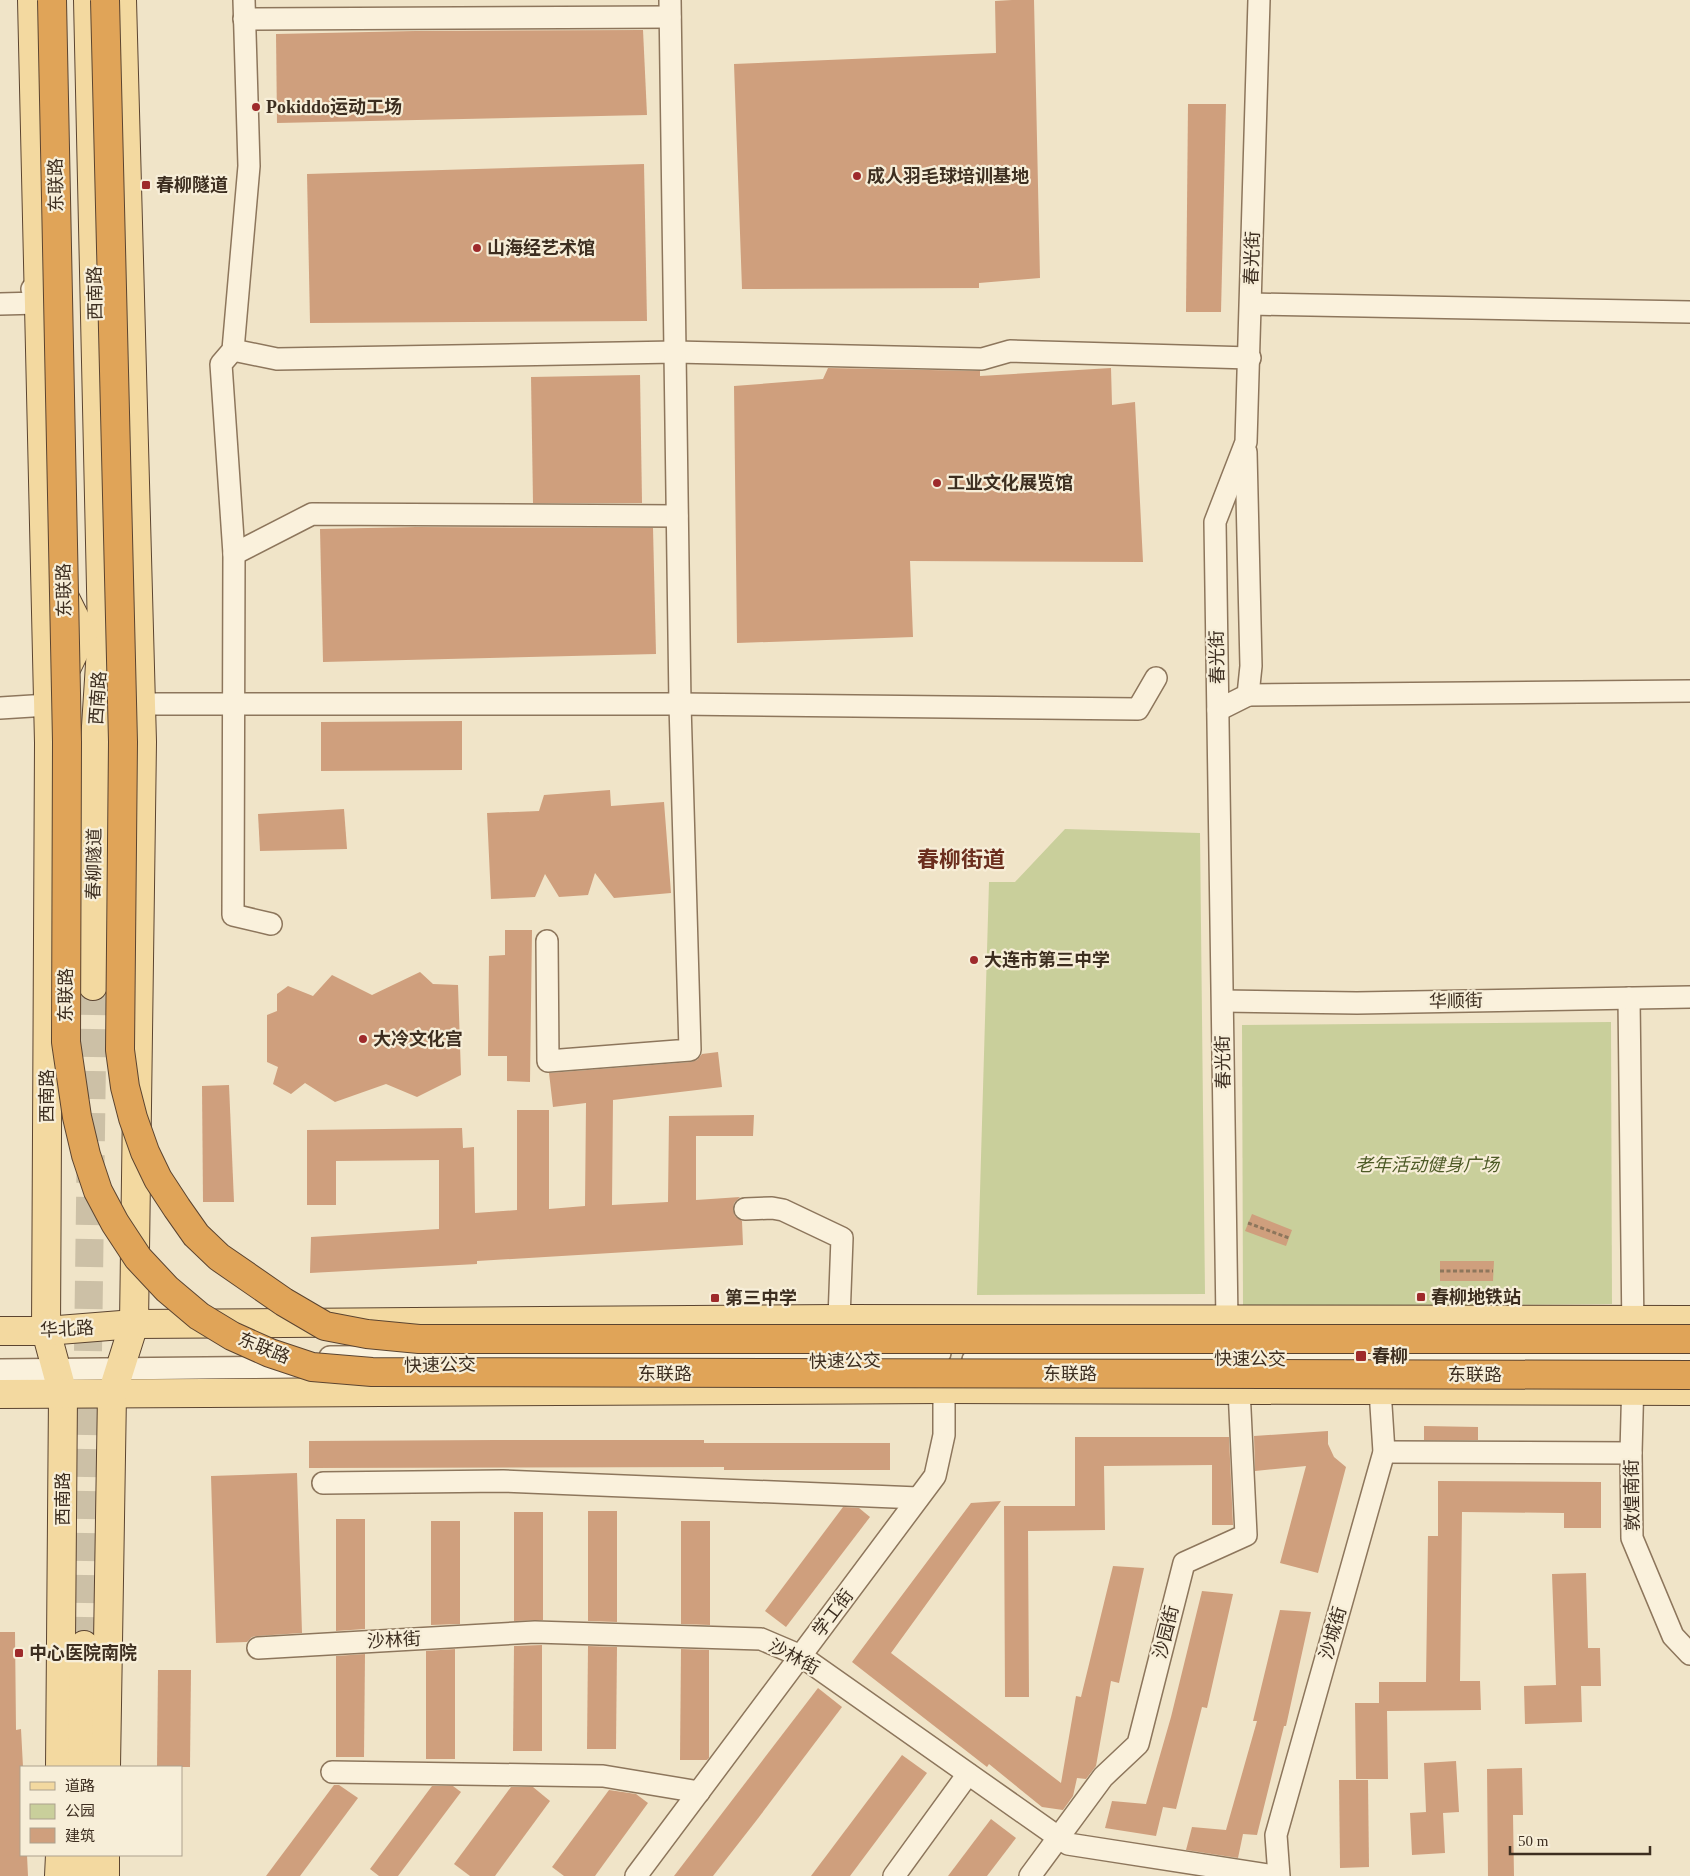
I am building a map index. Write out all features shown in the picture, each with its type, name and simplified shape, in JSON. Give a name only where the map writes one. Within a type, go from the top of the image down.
[{"type":"highway","name":"东联路","points":[[52,0],[67,732],[66,1042],[77,1118],[86,1155],[98,1191],[115,1223],[138,1258],[167,1289],[199,1316],[232,1336],[270,1353],[312,1367],[372,1372],[1690,1375]]},
{"type":"highway","name":"东联路","points":[[105,0],[123,742],[120,1050],[124,1087],[133,1118],[158,1179],[196,1235],[219,1257],[284,1302],[325,1326],[367,1334],[419,1339],[1690,1339]]},
{"type":"main road","name":"西南路","points":[[32,0],[48,705],[46,1331],[58,1374],[60,1766]]},
{"type":"main road","name":"西南路","points":[[70,0],[93,634],[95,742]]},
{"type":"main road","name":"西南路","points":[[88,0],[97,417],[93,634]]},
{"type":"main road","points":[[106,1766],[118,1374],[134,1324],[142,742],[122,0]]},
{"type":"main road","points":[[97,417],[132,355]]},
{"type":"main road","points":[[45,560],[141,704]]},
{"type":"main road","points":[[48,705],[93,634]]},
{"type":"main road","name":"春柳隧道","points":[[93,986],[95,742]]},
{"type":"main road","name":"华北路","points":[[0,1331],[46,1331],[134,1324],[839,1319],[1690,1320]]},
{"type":"main road","points":[[0,1394],[58,1374],[944,1389],[1690,1391]]},
{"type":"main road","points":[[82,1766],[84,1645]]},
{"type":"main road","points":[[60,1856],[60,1876]]},
{"type":"main road","points":[[80,1876],[81,1856]]},
{"type":"main road","points":[[105,1856],[105,1876]]},
{"type":"street","points":[[0,304],[39,303],[29,282],[24,264],[18,0]]},
{"type":"street","name":"春光街","points":[[1227,1320],[1215,522],[1246,442],[1250,358],[1259,0]]},
{"type":"street","points":[[270,924],[233,915],[234,554],[221,364],[233,350],[249,166],[244,10],[670,9],[680,704],[690,1050],[548,1061],[547,941]]},
{"type":"street","points":[[1251,304],[1690,312]]},
{"type":"street","points":[[233,350],[277,359],[675,352],[982,359],[1010,351],[1250,358]]},
{"type":"street","points":[[1246,442],[1251,666],[1248,695]]},
{"type":"street","points":[[234,554],[312,514],[677,516]]},
{"type":"street","points":[[141,704],[680,704],[1138,709],[1156,678]]},
{"type":"street","points":[[1218,710],[1248,695],[1690,691]]},
{"type":"street","points":[[0,708],[48,705]]},
{"type":"street","name":"华顺街","points":[[1223,1001],[1357,1003],[1690,997]]},
{"type":"street","name":"敦煌南街","points":[[1629,998],[1633,1321],[1632,1538],[1673,1636],[1690,1654]]},
{"type":"street","points":[[745,1209],[772,1208],[783,1210],[842,1238],[839,1319]]},
{"type":"street","name":"学工街","points":[[636,1876],[935,1476],[944,1435],[945,1356],[948,1319]]},
{"type":"street","name":"快速公交","points":[[0,1370],[58,1374],[118,1374],[945,1356],[1633,1356],[1690,1353]]},
{"type":"street","name":"快速公交","points":[[1633,1356],[1690,1359]]},
{"type":"street","name":"快速公交","points":[[0,1360],[58,1374]]},
{"type":"street","name":"沙园街","points":[[1030,1876],[1103,1777],[1138,1744],[1184,1563],[1246,1534],[1239,1389]]},
{"type":"street","name":"沙城街","points":[[1279,1876],[1276,1835],[1384,1452],[1380,1390]]},
{"type":"street","points":[[1384,1452],[1631,1453]]},
{"type":"street","points":[[323,1483],[503,1481],[918,1498]]},
{"type":"street","name":"沙林街","points":[[258,1648],[535,1632],[761,1639],[800,1656],[1068,1844],[1274,1876]]},
{"type":"street","points":[[332,1772],[603,1776],[699,1792]]},
{"type":"street","points":[[894,1876],[968,1774]]},
{"type":"path","points":[[1248,1223],[1289,1238]]},
{"type":"path","points":[[1440,1271],[1494,1271]]},
{"type":"green space","points":[[1065,829],[1200,833],[1205,1294],[977,1295],[989,882],[1015,882]]},
{"type":"green space","name":"老年活动健身广场","points":[[1611,1022],[1612,1304],[1243,1307],[1242,1025]]},
{"type":"building","name":"成人羽毛球培训基地","points":[[1034,0],[1040,278],[979,283],[979,288],[742,289],[734,64],[996,53],[995,1]]},
{"type":"building","points":[[643,30],[647,115],[277,123],[276,34]]},
{"type":"building","points":[[1188,104],[1226,104],[1221,312],[1186,312]]},
{"type":"building","name":"山海经艺术馆","points":[[644,164],[647,321],[310,323],[307,174]]},
{"type":"building","name":"工业文化展览馆","points":[[828,368],[980,371],[980,376],[1111,368],[1112,405],[1135,402],[1143,562],[910,561],[913,637],[737,643],[734,386],[823,379]]},
{"type":"building","points":[[640,375],[642,503],[533,503],[531,377]]},
{"type":"building","points":[[416,527],[653,528],[656,654],[323,662],[320,529]]},
{"type":"building","points":[[462,721],[462,770],[321,771],[321,722]]},
{"type":"building","points":[[610,790],[611,806],[664,802],[671,893],[614,898],[595,873],[588,895],[559,897],[545,874],[535,897],[491,899],[487,813],[539,811],[544,795]]},
{"type":"building","points":[[344,809],[347,849],[260,851],[258,814]]},
{"type":"building","points":[[505,930],[532,930],[530,1082],[507,1081],[507,1056],[488,1056],[489,956],[505,955]]},
{"type":"building","name":"大冷文化宫","points":[[420,972],[433,984],[458,985],[461,1075],[417,1097],[386,1084],[335,1102],[305,1083],[291,1094],[273,1084],[278,1067],[267,1062],[267,1015],[277,1011],[277,994],[288,986],[313,996],[332,975],[372,995]]},
{"type":"building","points":[[718,1052],[722,1087],[613,1100],[612,1205],[668,1202],[669,1116],[754,1115],[753,1136],[696,1136],[696,1200],[740,1197],[734,1203],[733,1210],[735,1216],[742,1221],[743,1245],[477,1261],[477,1264],[310,1273],[311,1237],[439,1229],[439,1160],[336,1161],[336,1205],[307,1205],[307,1130],[462,1128],[463,1148],[474,1147],[475,1213],[517,1210],[517,1110],[549,1110],[549,1209],[585,1206],[586,1103],[553,1107],[549,1073],[691,1062],[697,1060],[702,1054]]},
{"type":"building","points":[[229,1085],[234,1202],[203,1202],[202,1086]]},
{"type":"building","points":[[1252,1214],[1292,1230],[1286,1246],[1245,1231]]},
{"type":"building","points":[[1440,1261],[1494,1261],[1493,1281],[1440,1281]]},
{"type":"building","points":[[1424,1426],[1478,1427],[1478,1440],[1424,1440]]},
{"type":"building","points":[[1328,1431],[1328,1444],[1334,1457],[1346,1467],[1318,1573],[1280,1563],[1306,1466],[1255,1471],[1254,1436]]},
{"type":"building","points":[[1075,1437],[1229,1437],[1233,1525],[1212,1525],[1212,1465],[1104,1466],[1105,1530],[1028,1531],[1029,1697],[1005,1697],[1004,1506],[1075,1506]]},
{"type":"building","points":[[704,1440],[704,1443],[890,1443],[890,1470],[724,1470],[724,1467],[309,1468],[309,1441]]},
{"type":"building","points":[[297,1473],[302,1633],[257,1636],[252,1637],[247,1642],[216,1643],[211,1476]]},
{"type":"building","points":[[1438,1481],[1601,1482],[1601,1528],[1564,1528],[1564,1513],[1462,1512],[1460,1681],[1480,1681],[1481,1710],[1387,1711],[1388,1779],[1356,1779],[1355,1703],[1379,1703],[1379,1682],[1426,1682],[1428,1536],[1438,1536]]},
{"type":"building","points":[[1001,1501],[891,1653],[1061,1783],[1076,1696],[1081,1697],[1113,1566],[1144,1568],[1119,1683],[1111,1681],[1096,1766],[1086,1779],[1077,1778],[1073,1796],[1063,1810],[1042,1807],[989,1764],[987,1767],[852,1662],[971,1503]]},
{"type":"building","points":[[843,1507],[859,1508],[870,1517],[786,1627],[765,1611]]},
{"type":"building","points":[[588,1511],[617,1511],[617,1622],[588,1621]]},
{"type":"building","points":[[514,1512],[543,1512],[543,1620],[514,1621]]},
{"type":"building","points":[[336,1519],[365,1519],[365,1629],[336,1631]]},
{"type":"building","points":[[431,1521],[460,1521],[460,1624],[431,1625]]},
{"type":"building","points":[[681,1521],[710,1521],[710,1625],[681,1624]]},
{"type":"building","points":[[1586,1573],[1588,1648],[1600,1648],[1601,1686],[1581,1686],[1582,1722],[1525,1724],[1524,1686],[1556,1685],[1552,1574]]},
{"type":"building","points":[[1202,1591],[1233,1594],[1207,1708],[1202,1707],[1176,1809],[1163,1807],[1156,1836],[1105,1828],[1112,1801],[1146,1804],[1171,1717]]},
{"type":"building","points":[[1280,1610],[1311,1612],[1286,1726],[1284,1726],[1257,1835],[1243,1834],[1238,1858],[1186,1850],[1192,1827],[1226,1830],[1257,1721],[1253,1721]]},
{"type":"building","points":[[0,1632],[15,1632],[16,1730],[21,1729],[23,1766],[20,1766],[20,1856],[27,1856],[28,1876],[0,1876]]},
{"type":"building","points":[[542,1645],[542,1751],[513,1751],[514,1646]]},
{"type":"building","points":[[588,1646],[617,1647],[616,1749],[587,1749]]},
{"type":"building","points":[[455,1649],[455,1759],[426,1759],[426,1651]]},
{"type":"building","points":[[681,1649],[709,1650],[709,1758],[707,1760],[680,1760]]},
{"type":"building","points":[[365,1654],[364,1757],[336,1757],[336,1656]]},
{"type":"building","points":[[158,1670],[191,1670],[190,1767],[157,1766]]},
{"type":"building","points":[[818,1688],[842,1707],[756,1821],[713,1876],[674,1876]]},
{"type":"building","points":[[902,1755],[927,1773],[850,1876],[811,1876]]},
{"type":"building","points":[[1456,1761],[1459,1812],[1443,1813],[1445,1853],[1412,1855],[1410,1813],[1426,1812],[1424,1763]]},
{"type":"building","points":[[1522,1768],[1523,1815],[1513,1815],[1514,1876],[1488,1876],[1487,1769]]},
{"type":"building","points":[[1339,1780],[1368,1780],[1369,1867],[1340,1868]]},
{"type":"building","points":[[334,1785],[339,1785],[358,1798],[300,1876],[266,1876]]},
{"type":"building","points":[[432,1786],[453,1786],[461,1792],[398,1876],[379,1876],[370,1869]]},
{"type":"building","points":[[511,1787],[533,1787],[550,1801],[495,1876],[470,1876],[454,1864]]},
{"type":"building","points":[[609,1790],[636,1794],[648,1803],[595,1876],[564,1876],[552,1867]]},
{"type":"building","points":[[991,1819],[1016,1838],[987,1876],[948,1876]]},
{"type":"tunnel","points":[[84,1645],[93,986]]},
{"type":"place","name":"Pokiddo运动工场","points":[[256,107]]},
{"type":"place","name":"成人羽毛球培训基地","points":[[857,176]]},
{"type":"place","name":"春柳隧道","points":[[146,185]]},
{"type":"place","name":"山海经艺术馆","points":[[477,248]]},
{"type":"place","name":"工业文化展览馆","points":[[937,483]]},
{"type":"place","name":"大连市第三中学","points":[[974,960]]},
{"type":"place","name":"大冷文化宫","points":[[363,1039]]},
{"type":"place","name":"春柳地铁站","points":[[1421,1297]]},
{"type":"place","name":"第三中学","points":[[715,1298]]},
{"type":"place","name":"春柳","points":[[1361,1356]]},
{"type":"place","name":"中心医院南院","points":[[19,1653]]},
{"type":"district","name":"春柳街道","points":[[961,859]]}]
